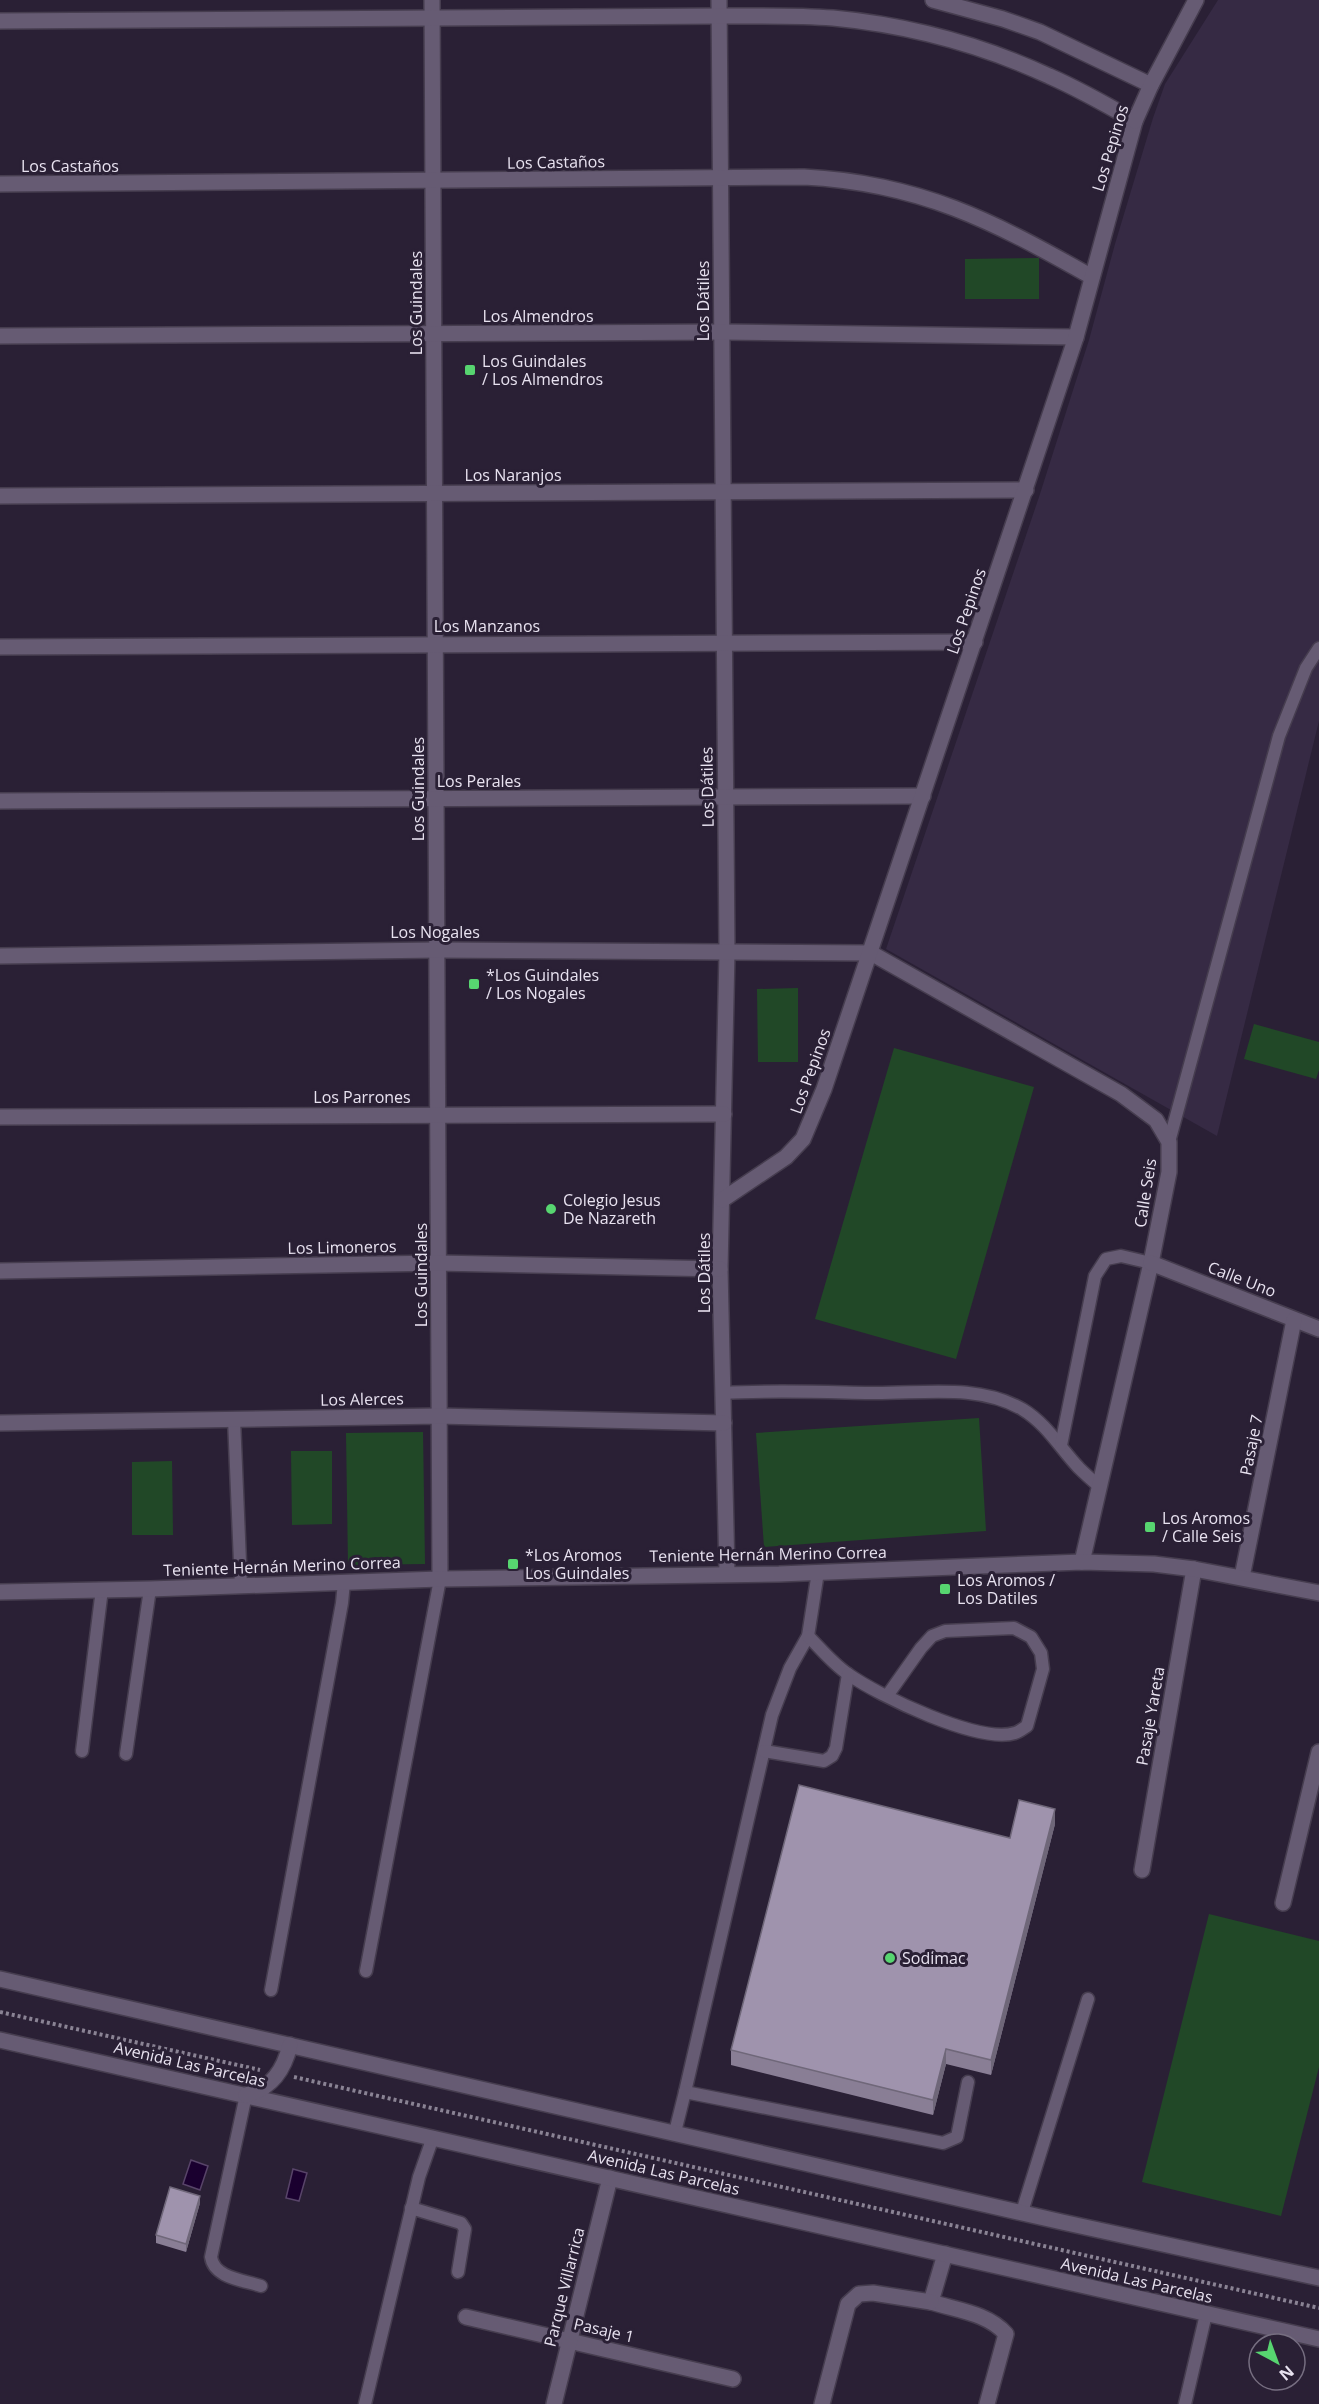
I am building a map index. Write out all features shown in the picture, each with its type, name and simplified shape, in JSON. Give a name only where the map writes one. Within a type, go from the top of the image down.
[{"type":"street","name":"Los Guindales","points":[[432,0],[440,1579]]},
{"type":"street","name":"Los Dátiles","points":[[719,0],[727,952],[720,1269],[727,1573]]},
{"type":"street","points":[[933,0],[1003,19],[1040,32],[1151,85]]},
{"type":"street","name":"Los Pepinos","points":[[722,1200],[786,1157],[803,1139],[824,1089],[1076,337],[1135,121],[1151,85],[1196,0]]},
{"type":"street","points":[[0,21],[719,16],[836,18],[903,29],[980,49],[1040,72],[1135,121]]},
{"type":"street","name":"Los Castaños","points":[[0,184],[433,182],[720,177],[838,178],[904,191],[970,213],[1092,276]]},
{"type":"street","name":"Los Almendros","points":[[0,336],[722,332],[1076,337]]},
{"type":"street","name":"Los Naranjos","points":[[0,496],[1026,490]]},
{"type":"street","name":"Los Manzanos","points":[[0,647],[975,642]]},
{"type":"street","name":"Los Perales","points":[[0,801],[923,796]]},
{"type":"street","name":"Los Nogales","points":[[0,956],[437,950],[871,953]]},
{"type":"street","name":"Calle Seis","points":[[871,953],[1121,1094],[1156,1120],[1169,1142],[1169,1172],[1151,1263],[1082,1562]]},
{"type":"street","name":"Los Parrones","points":[[0,1117],[724,1114]]},
{"type":"street","name":"Los Limoneros","points":[[0,1271],[438,1263],[720,1269]]},
{"type":"street","name":"Calle Uno","points":[[1151,1263],[1319,1329]]},
{"type":"street","name":"Pasaje 7","points":[[1242,1577],[1294,1320]]},
{"type":"street","name":"Los Alerces","points":[[0,1423],[439,1416],[724,1423]]},
{"type":"street","name":"Teniente Hernán Merino Correa","points":[[0,1592],[440,1579],[818,1572],[1082,1562],[1155,1564],[1194,1569],[1319,1593]]},
{"type":"street","name":"Pasaje Yareta","points":[[1142,1870],[1194,1569]]},
{"type":"street","points":[[1283,1903],[1319,1752]]},
{"type":"street","points":[[0,1978],[1319,2278]]},
{"type":"street","name":"Avenida Las Parcelas","points":[[1,2043],[246,2095],[1319,2339]]},
{"type":"street","points":[[246,2095],[263,2089],[279,2074],[290,2045]]},
{"type":"street","name":"Parque Villarrica","points":[[554,2404],[610,2178]]},
{"type":"street","points":[[931,2302],[945,2254]]},
{"type":"street","points":[[822,2404],[848,2304],[859,2294],[873,2293],[931,2302],[986,2318],[998,2324],[1006,2334],[987,2404]]},
{"type":"street","name":"Pasaje 1","points":[[466,2317],[733,2379]]},
{"type":"lane","points":[[1169,1142],[1279,736],[1306,668],[1319,648]]},
{"type":"lane","points":[[1061,1445],[1095,1276],[1106,1259],[1121,1256],[1151,1263]]},
{"type":"lane","points":[[723,1393],[767,1390],[973,1392],[991,1396],[1023,1410],[1048,1430],[1079,1468],[1100,1487]]},
{"type":"lane","points":[[234,1419],[241,1586]]},
{"type":"lane","points":[[675,2132],[772,1715],[790,1668],[808,1636],[818,1572]]},
{"type":"lane","points":[[366,1971],[440,1579]]},
{"type":"lane","points":[[271,1990],[344,1582]]},
{"type":"lane","points":[[82,1751],[102,1589]]},
{"type":"lane","points":[[126,1754],[150,1589]]},
{"type":"lane","points":[[808,1636],[848,1674],[887,1696],[940,1722],[984,1733],[1015,1733],[1027,1726],[1043,1668],[1041,1653],[1031,1637],[1014,1628],[945,1631],[932,1636],[921,1648],[887,1696]]},
{"type":"lane","points":[[764,1751],[824,1761],[832,1756],[836,1748],[848,1674]]},
{"type":"lane","points":[[1022,2212],[1088,1999]]},
{"type":"lane","points":[[685,2092],[943,2144],[957,2137],[968,2082]]},
{"type":"lane","points":[[246,2095],[211,2257],[212,2265],[219,2272],[261,2286]]},
{"type":"lane","points":[[365,2404],[411,2208],[433,2137]]},
{"type":"lane","points":[[411,2208],[461,2223],[465,2229],[458,2272]]},
{"type":"lane","points":[[1185,2404],[1206,2314]]},
{"type":"path","points":[[0,2012],[1319,2308]]},
{"type":"shaded area","points":[[1218,0],[1319,0],[1319,721],[1217,1136],[886,949],[1039,497],[1089,340],[1153,118],[1165,84]]},
{"type":"shaded area","points":[[191,2160],[208,2166],[200,2190],[183,2184]]},
{"type":"shaded area","points":[[293,2169],[307,2173],[299,2201],[286,2198]]},
{"type":"green space","points":[[1039,258],[1039,299],[965,299],[965,259]]},
{"type":"green space","points":[[798,988],[798,1062],[758,1062],[757,989]]},
{"type":"green space","points":[[1254,1024],[1319,1042],[1319,1070],[1316,1079],[1244,1059]]},
{"type":"green space","points":[[894,1048],[1034,1087],[956,1359],[815,1319]]},
{"type":"green space","points":[[979,1418],[986,1531],[764,1547],[756,1433]]},
{"type":"green space","points":[[423,1432],[425,1564],[348,1565],[346,1433]]},
{"type":"green space","points":[[291,1451],[332,1451],[332,1524],[292,1525]]},
{"type":"green space","points":[[172,1461],[173,1535],[132,1535],[132,1462]]},
{"type":"green space","points":[[1209,1914],[1319,1941],[1319,2067],[1281,2216],[1142,2182]]},
{"type":"building","name":"Sodimac","points":[[799,1785],[1010,1838],[1019,1800],[1055,1809],[991,2060],[946,2049],[933,2100],[731,2050]]},
{"type":"building","points":[[170,2187],[200,2196],[186,2244],[156,2235]]},
{"type":"place","name":"Los Guindales / Los Almendros","points":[[470,370]]},
{"type":"place","name":"*Los Guindales / Los Nogales","points":[[474,984]]},
{"type":"place","name":"Colegio Jesus De Nazareth","points":[[551,1209]]},
{"type":"place","name":"Los Aromos / Calle Seis","points":[[1150,1527]]},
{"type":"place","name":"*Los Aromos Los Guindales","points":[[513,1564]]},
{"type":"place","name":"Los Aromos / Los Datiles","points":[[945,1589]]},
{"type":"place","name":"Sodimac","points":[[890,1958]]}]
